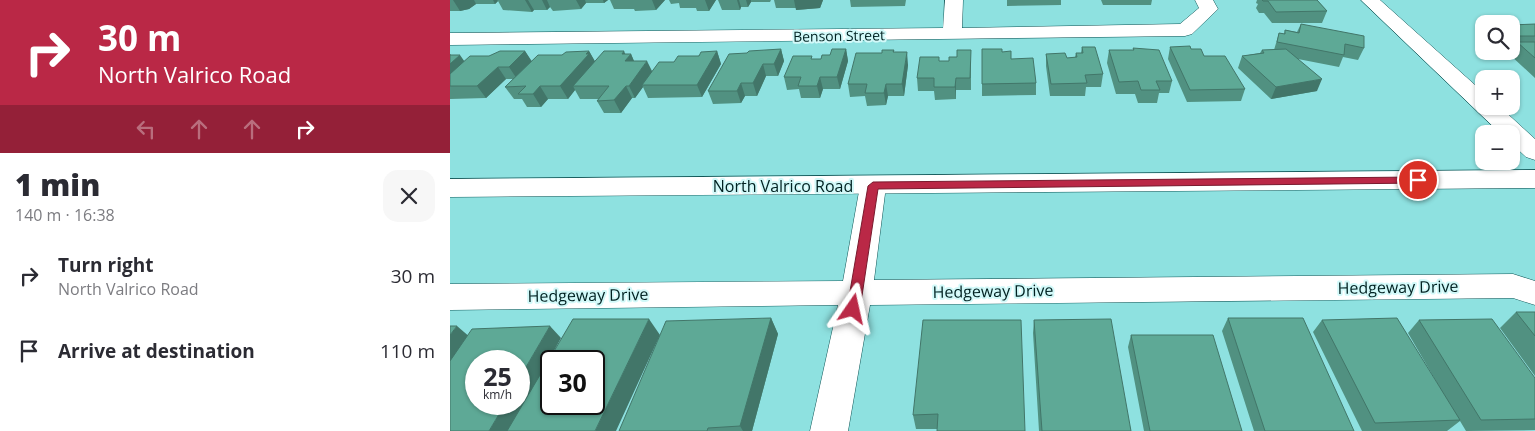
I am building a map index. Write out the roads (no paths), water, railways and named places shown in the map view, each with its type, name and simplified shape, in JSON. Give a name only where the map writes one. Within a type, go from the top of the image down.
[{"type":"street","points":[[952,34],[954,0]]},
{"type":"street","name":"Benson Street","points":[[450,39],[1185,30],[1209,9],[1204,0]]},
{"type":"street","points":[[1370,0],[1475,98]]},
{"type":"street","points":[[1494,115],[1535,152]]},
{"type":"street","name":"North Valrico Road","points":[[450,188],[873,186],[1535,179]]},
{"type":"street","points":[[829,431],[857,292],[873,186]]},
{"type":"street","name":"Hedgeway Drive","points":[[450,297],[1513,286],[1535,293]]}]
